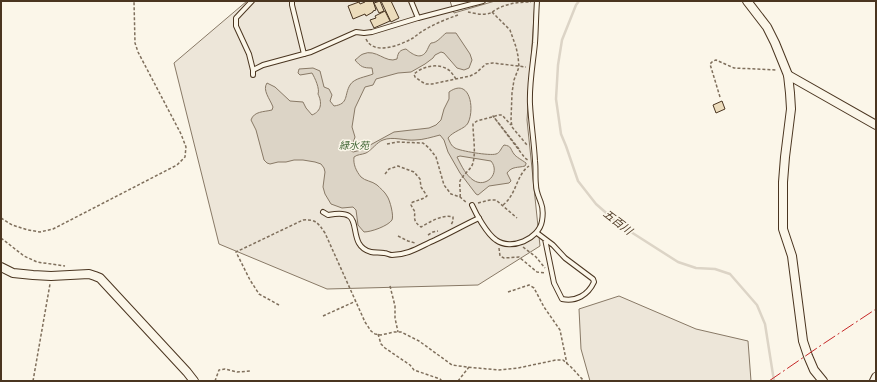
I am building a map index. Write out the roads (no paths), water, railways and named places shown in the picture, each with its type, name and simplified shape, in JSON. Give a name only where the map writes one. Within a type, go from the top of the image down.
[{"type":"street","points":[[747,1],[767,27],[788,75],[791,109],[783,182],[783,229],[792,256],[803,341],[814,370],[823,381]]},
{"type":"street","points":[[788,75],[876,125]]},
{"type":"street","points":[[1,267],[13,273],[51,276],[89,274],[100,278],[194,381]]},
{"type":"street","points":[[874,381],[876,377]]},
{"type":"lane","points":[[252,1],[236,18],[236,26],[249,54],[253,75]]},
{"type":"lane","points":[[292,1],[304,54]]},
{"type":"lane","points":[[411,1],[418,18]]},
{"type":"lane","points":[[253,70],[311,52],[356,32],[372,32],[483,1]]},
{"type":"lane","points":[[472,205],[479,218],[495,239],[499,241],[517,243],[537,233],[540,226],[542,204],[536,187],[536,161],[532,139],[530,103],[537,2]]},
{"type":"lane","points":[[323,212],[328,215],[348,215],[352,219],[357,239],[361,247],[371,252],[391,255],[409,253],[417,250],[479,218]]},
{"type":"lane","points":[[537,233],[545,239],[553,245],[565,258],[593,279],[594,282],[591,288],[577,300],[562,299],[550,272],[545,239]]},
{"type":"waterway","name":"五百川","points":[[579,1],[562,40],[558,65],[556,99],[561,134],[578,181],[596,204],[620,225],[678,262],[696,268],[715,269],[730,274],[757,305],[765,324],[774,381]]},
{"type":"park label","name":"緑水苑","points":[[354,145]]}]
